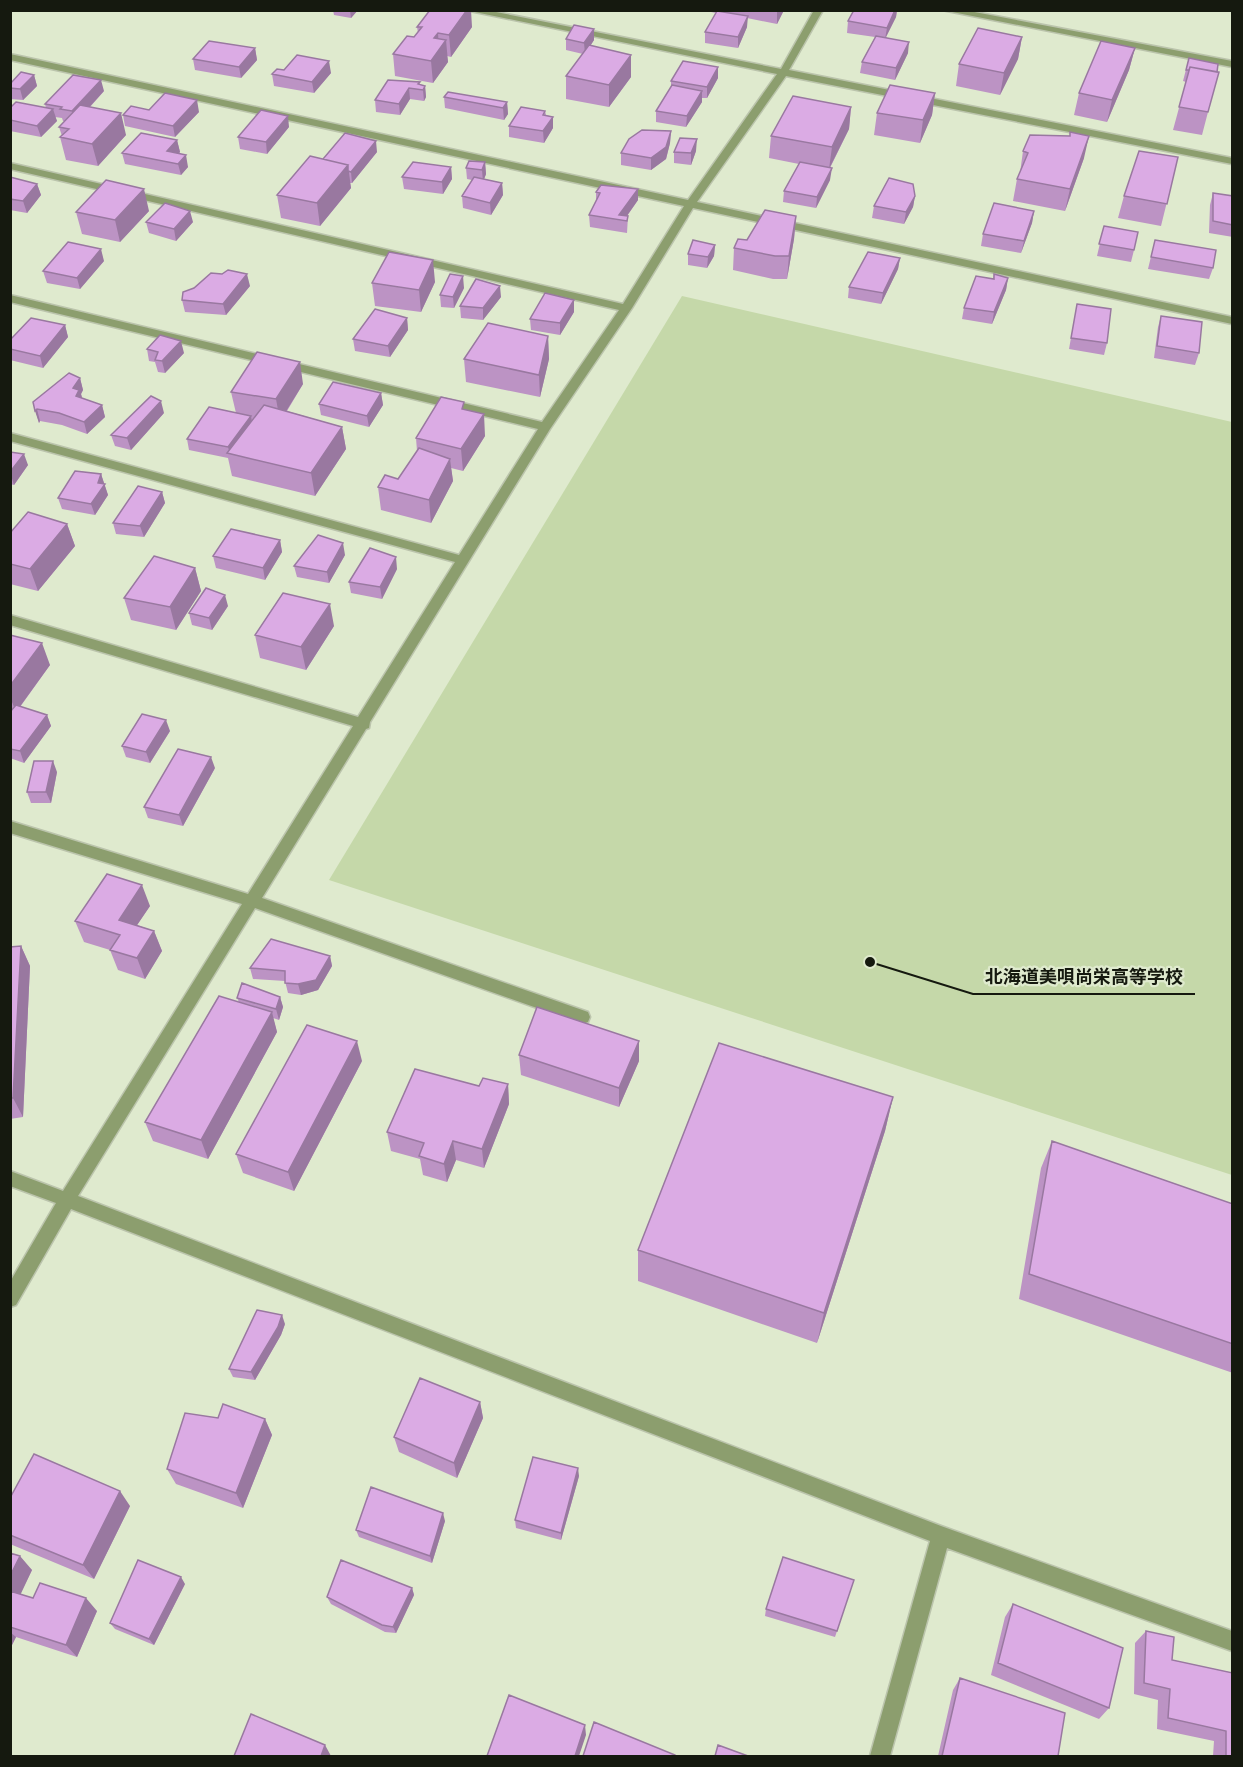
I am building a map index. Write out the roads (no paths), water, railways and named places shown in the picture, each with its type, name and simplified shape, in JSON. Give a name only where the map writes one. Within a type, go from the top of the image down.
[{"type":"street","points":[[469,10],[783,74],[1233,160]]},
{"type":"street","points":[[10,1299],[68,1198],[364,724],[545,427],[626,308],[691,203],[783,74],[819,10]]},
{"type":"street","points":[[946,10],[1233,64]]},
{"type":"street","points":[[10,57],[1233,321]]},
{"type":"street","points":[[10,166],[626,308]]},
{"type":"street","points":[[10,298],[545,427]]},
{"type":"street","points":[[10,437],[462,560]]},
{"type":"street","points":[[10,620],[364,724]]},
{"type":"street","points":[[10,827],[254,901],[582,1017]]},
{"type":"street","points":[[10,1178],[68,1198],[941,1536],[1233,1641]]},
{"type":"street","points":[[880,1756],[941,1536]]},
{"type":"place","name":"北海道美唄尚栄高等学校","points":[[870,962]]}]
